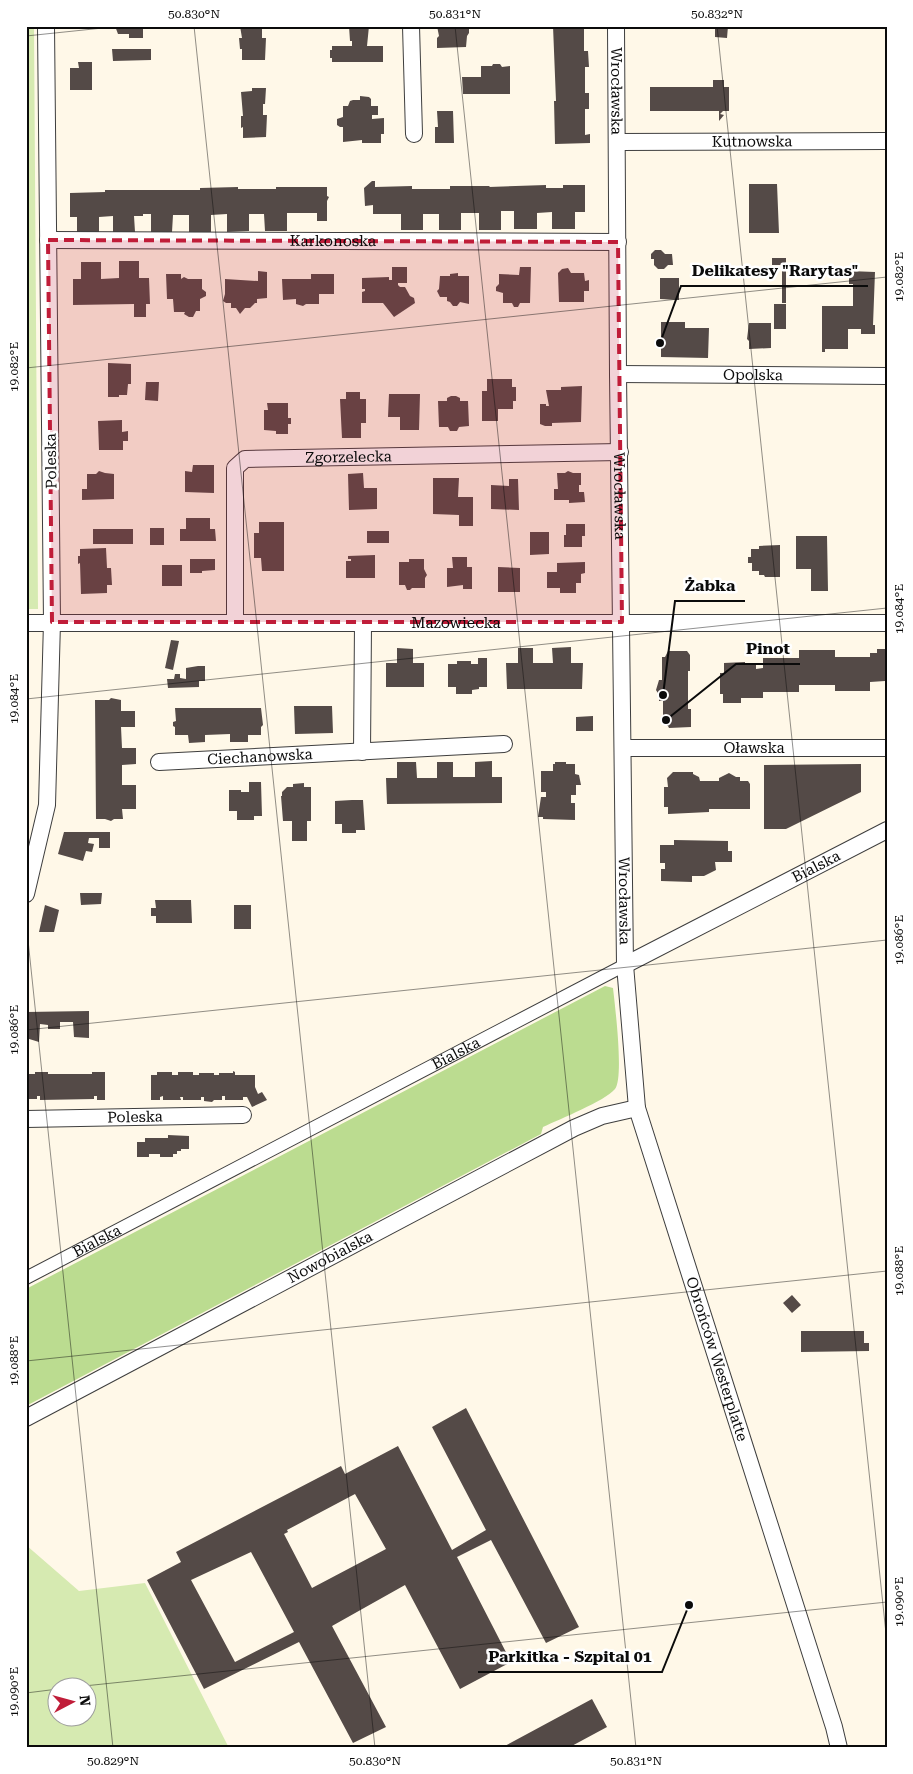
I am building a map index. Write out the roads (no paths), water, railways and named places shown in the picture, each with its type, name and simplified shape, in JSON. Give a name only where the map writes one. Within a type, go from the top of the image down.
[{"type":"street","name":"Poleska","points":[[26,894],[47,805],[52,622],[46,26]]},
{"type":"street","points":[[411,26],[414,134]]},
{"type":"street","name":"Wrocławska","points":[[616,26],[625,965]]},
{"type":"street","name":"Kutnowska","points":[[618,142],[887,141]]},
{"type":"street","name":"Karkonoska","points":[[48,240],[618,242]]},
{"type":"street","name":"Opolska","points":[[618,374],[887,376]]},
{"type":"street","name":"Zgorzelecka","points":[[235,622],[235,468],[245,459],[620,452]]},
{"type":"street","name":"Mazowiecka","points":[[26,622],[363,624],[622,622],[887,623]]},
{"type":"street","points":[[362,752],[363,624]]},
{"type":"street","name":"Ciechanowska","points":[[159,762],[504,744]]},
{"type":"street","name":"Oławska","points":[[623,748],[887,748]]},
{"type":"street","name":"Bialska","points":[[26,1278],[887,830]]},
{"type":"street","name":"Obrońców Westerplatte","points":[[625,965],[637,1108],[834,1727],[839,1748]]},
{"type":"street","name":"Nowobialska","points":[[26,1418],[574,1128],[602,1116],[637,1108]]},
{"type":"street","name":"Poleska","points":[[26,1119],[243,1115]]},
{"type":"place","name":"Delikatesy \"Rarytas\"","points":[[660,343]]},
{"type":"place","name":"Żabka","points":[[663,695]]},
{"type":"place","name":"Pinot","points":[[666,720]]},
{"type":"place","name":"Parkitka - Szpital 01","points":[[689,1605]]}]
